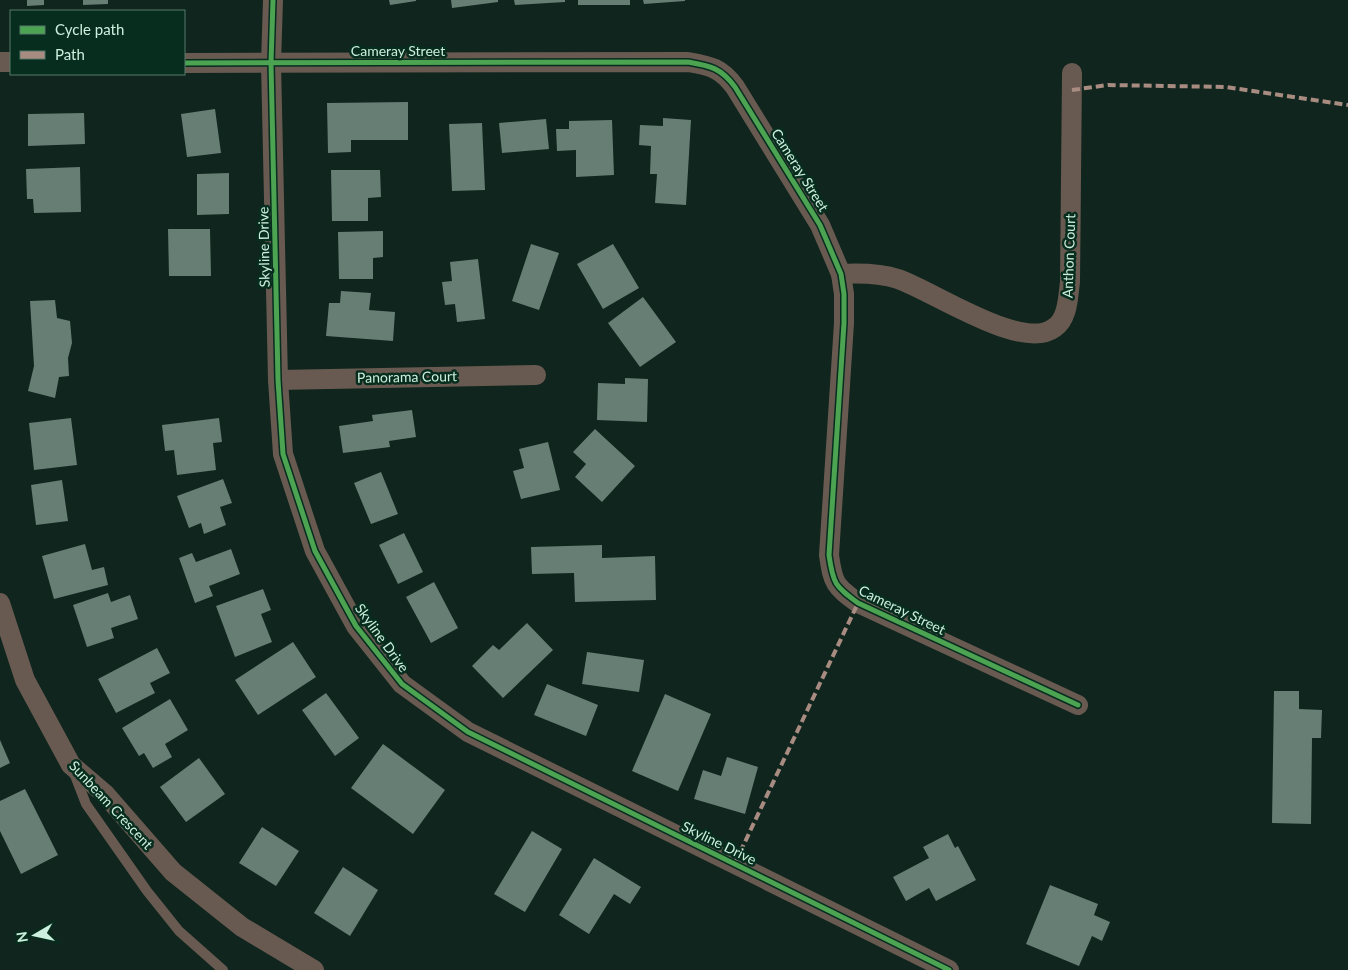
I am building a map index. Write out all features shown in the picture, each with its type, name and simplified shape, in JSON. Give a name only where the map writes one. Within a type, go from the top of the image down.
[{"type":"street","name":"Skyline Drive","points":[[273,0],[271,63],[278,380],[283,454],[315,551],[356,626],[402,684],[468,732],[949,970]]},
{"type":"street","name":"Cameray Street","points":[[185,62],[688,62],[707,66],[725,74],[820,224],[841,274],[844,294],[844,323],[829,554],[832,577],[840,590],[858,603],[1078,705]]},
{"type":"street","name":"Anthon Court","points":[[841,274],[874,274],[898,279],[1008,330],[1028,334],[1046,333],[1056,327],[1063,317],[1068,303],[1070,282],[1072,73]]},
{"type":"street","name":"Panorama Court","points":[[278,380],[536,375]]},
{"type":"street","name":"Sunbeam Crescent","points":[[0,603],[25,680],[71,766],[105,794],[173,872],[242,927],[314,970]]},
{"type":"lane","points":[[71,766],[86,804],[147,891],[179,931],[223,970]]},
{"type":"building","points":[[27,0],[44,0],[44,5],[27,6]]},
{"type":"building","points":[[83,0],[108,0],[108,4],[83,5]]},
{"type":"building","points":[[389,0],[416,0],[416,1],[390,5]]},
{"type":"building","points":[[451,0],[498,0],[498,2],[452,8]]},
{"type":"building","points":[[514,0],[565,0],[565,2],[515,5]]},
{"type":"building","points":[[578,0],[630,0],[630,5],[578,5]]},
{"type":"building","points":[[643,0],[685,0],[685,1],[644,4]]},
{"type":"building","points":[[408,102],[408,140],[351,140],[351,152],[328,153],[327,103]]},
{"type":"building","points":[[215,109],[221,153],[187,157],[181,114]]},
{"type":"building","points":[[84,113],[85,144],[28,146],[28,114]]},
{"type":"building","points":[[663,118],[691,120],[686,205],[655,203],[657,174],[650,174],[651,146],[639,145],[640,125],[663,126]]},
{"type":"building","points":[[546,119],[549,149],[502,153],[499,123]]},
{"type":"building","points":[[612,120],[614,175],[576,177],[576,150],[557,151],[556,129],[569,129],[569,121]]},
{"type":"building","points":[[482,123],[485,190],[452,191],[449,124]]},
{"type":"building","points":[[80,167],[81,212],[34,213],[33,199],[27,199],[26,169]]},
{"type":"building","points":[[331,170],[380,170],[381,197],[368,198],[368,221],[332,221]]},
{"type":"building","points":[[229,173],[229,214],[197,215],[197,174]]},
{"type":"building","points":[[168,229],[210,229],[211,276],[169,276]]},
{"type":"building","points":[[383,231],[383,257],[373,258],[373,279],[339,279],[338,232]]},
{"type":"building","points":[[531,244],[559,253],[539,310],[512,301]]},
{"type":"building","points":[[613,244],[639,288],[603,309],[577,264]]},
{"type":"building","points":[[478,259],[485,319],[457,322],[455,304],[445,305],[442,282],[452,281],[450,262]]},
{"type":"building","points":[[341,291],[371,293],[369,310],[395,312],[393,341],[326,336],[329,303],[340,303]]},
{"type":"building","points":[[643,297],[676,342],[640,367],[608,323]]},
{"type":"building","points":[[55,300],[57,318],[70,321],[72,343],[68,358],[69,376],[59,377],[55,398],[28,391],[34,366],[30,301]]},
{"type":"building","points":[[625,378],[648,379],[647,422],[597,420],[598,383],[625,384]]},
{"type":"building","points":[[412,410],[416,437],[389,441],[390,447],[343,453],[339,426],[373,421],[372,415]]},
{"type":"building","points":[[71,418],[77,465],[34,470],[29,423]]},
{"type":"building","points":[[219,418],[222,442],[213,443],[216,470],[177,475],[174,450],[165,451],[162,425]]},
{"type":"building","points":[[595,429],[635,466],[602,502],[575,477],[586,464],[573,452]]},
{"type":"building","points":[[548,442],[560,490],[521,499],[513,471],[524,468],[519,449]]},
{"type":"building","points":[[381,472],[398,514],[371,524],[354,483]]},
{"type":"building","points":[[223,479],[232,503],[220,507],[226,525],[204,534],[201,523],[189,528],[177,496]]},
{"type":"building","points":[[62,480],[68,521],[36,525],[31,485]]},
{"type":"building","points":[[404,533],[423,572],[398,584],[379,545]]},
{"type":"building","points":[[85,544],[92,570],[104,567],[108,585],[54,599],[42,556]]},
{"type":"building","points":[[602,545],[602,558],[655,556],[656,600],[575,602],[574,573],[532,574],[531,547]]},
{"type":"building","points":[[231,549],[240,574],[209,586],[213,596],[195,603],[179,558],[192,553],[196,562]]},
{"type":"building","points":[[434,582],[458,628],[431,643],[406,597]]},
{"type":"building","points":[[263,589],[271,610],[261,614],[272,642],[235,657],[216,606]]},
{"type":"building","points":[[108,593],[111,602],[130,595],[138,619],[111,628],[114,638],[87,647],[73,605]]},
{"type":"building","points":[[527,623],[553,650],[503,698],[472,666],[493,645],[499,650]]},
{"type":"building","points":[[293,642],[316,677],[258,715],[235,680]]},
{"type":"building","points":[[157,648],[170,673],[150,683],[155,693],[116,713],[98,679]]},
{"type":"building","points":[[587,652],[644,660],[639,692],[582,684]]},
{"type":"building","points":[[547,684],[598,705],[586,736],[534,715]]},
{"type":"building","points":[[1274,691],[1299,691],[1299,709],[1322,710],[1321,738],[1312,738],[1311,824],[1272,823]]},
{"type":"building","points":[[326,693],[359,738],[335,756],[302,710]]},
{"type":"building","points":[[665,694],[711,714],[678,791],[632,771]]},
{"type":"building","points":[[170,699],[188,730],[165,744],[172,757],[153,768],[144,753],[139,756],[122,728]]},
{"type":"building","points":[[0,740],[10,763],[0,768]]},
{"type":"building","points":[[383,744],[445,790],[413,834],[351,788]]},
{"type":"building","points":[[727,757],[758,767],[745,814],[694,799],[703,770],[721,776]]},
{"type":"building","points":[[199,758],[225,794],[186,822],[160,787]]},
{"type":"building","points":[[25,789],[58,855],[21,874],[0,831],[0,801]]},
{"type":"building","points":[[262,827],[299,851],[276,886],[239,863]]},
{"type":"building","points":[[532,831],[562,849],[525,912],[494,894]]},
{"type":"building","points":[[948,834],[955,848],[958,846],[976,880],[936,901],[929,888],[906,901],[893,877],[929,858],[923,847]]},
{"type":"building","points":[[594,858],[641,887],[630,904],[614,894],[589,934],[559,915]]},
{"type":"building","points":[[343,867],[378,890],[350,936],[314,913]]},
{"type":"building","points":[[1050,885],[1098,904],[1094,915],[1110,922],[1102,941],[1092,936],[1079,966],[1026,944]]},
{"type":"marked path","points":[[1072,90],[1108,85],[1226,87],[1348,105]]},
{"type":"marked path","points":[[735,863],[858,603]]},
{"type":"cycle path","points":[[273,0],[271,63],[278,380],[283,454],[315,551],[356,626],[402,684],[468,732],[949,970]]},
{"type":"cycle path","points":[[185,63],[688,62],[720,72],[735,87],[820,225],[841,274],[844,294],[844,323],[829,555],[836,584],[858,603],[1078,705]]}]
